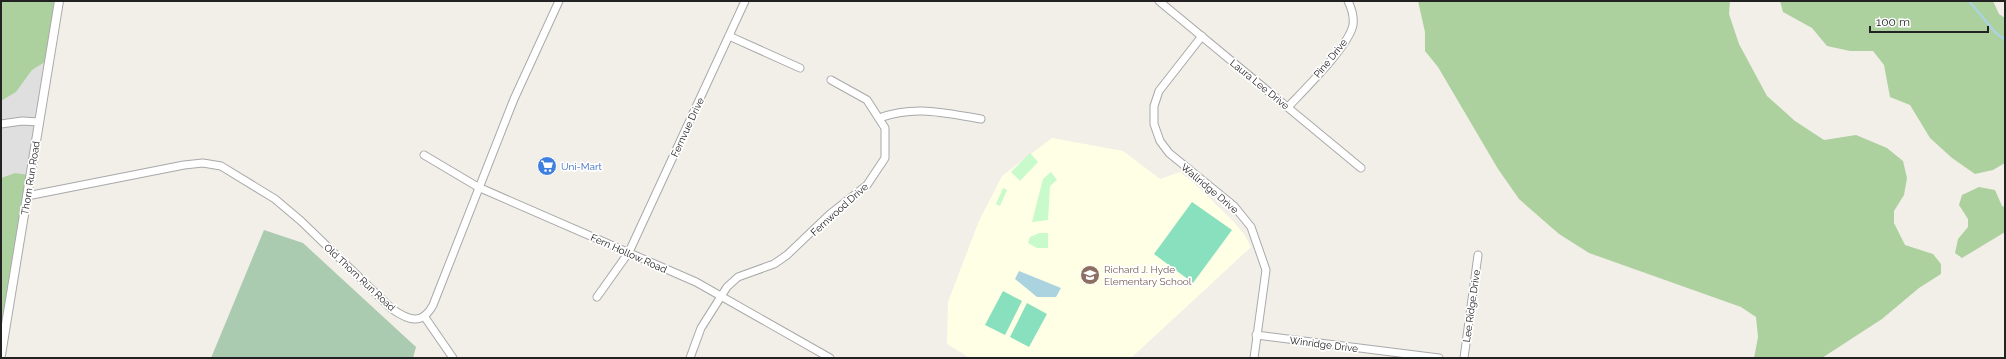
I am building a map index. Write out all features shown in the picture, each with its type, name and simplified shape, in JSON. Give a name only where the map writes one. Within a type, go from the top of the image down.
[{"type":"street","name":"Thorn Run Road","points":[[1,355],[59,1]]},
{"type":"street","points":[[453,358],[424,316],[433,305],[478,187],[514,99],[559,1]]},
{"type":"street","name":"Fernvue Drive","points":[[597,297],[629,252],[745,1]]},
{"type":"street","name":"Laura Lee Drive","points":[[1159,1],[1361,168]]},
{"type":"street","name":"Pine Drive","points":[[1288,107],[1338,50],[1350,32],[1353,16],[1348,1]]},
{"type":"street","points":[[729,36],[800,68]]},
{"type":"street","name":"Wallridge Drive","points":[[1202,36],[1160,90],[1154,106],[1154,124],[1160,141],[1169,153],[1234,206],[1251,227],[1266,270],[1254,358]]},
{"type":"street","name":"Fernwood Drive","points":[[690,358],[701,328],[720,297],[738,276],[774,264],[787,255],[830,214],[867,185],[885,158],[885,128],[867,100],[831,80]]},
{"type":"street","points":[[879,118],[897,112],[923,110],[981,119]]},
{"type":"street","points":[[1,124],[22,121],[39,122]]},
{"type":"street","name":"Fern Hollow Road","points":[[424,155],[478,187],[696,282],[720,297],[830,358]]},
{"type":"street","name":"Old Thorn Run Road","points":[[27,196],[184,165],[203,163],[216,165],[235,173],[286,208],[392,309],[411,319],[418,320],[424,316]]},
{"type":"street","name":"Lee Ridge Drive","points":[[1464,358],[1478,255]]},
{"type":"street","name":"Winridge Drive","points":[[1256,335],[1440,358]]},
{"type":"shaded area","points":[[50,59],[30,175],[15,173],[1,178],[1,101],[16,92],[32,70]]},
{"type":"shaded area","name":"Richard J. Hyde Elementary School","points":[[1052,138],[1123,151],[1160,179],[1180,172],[1194,183],[1232,220],[1244,234],[1251,247],[1131,358],[970,358],[947,344],[948,302],[979,221],[1002,176]]},
{"type":"shaded area","points":[[264,230],[303,243],[416,347],[413,358],[211,358]]},
{"type":"green space","points":[[1,1],[59,1],[50,59],[32,70],[16,92],[1,101]]},
{"type":"green space","points":[[1418,1],[1730,1],[1729,14],[1739,44],[1767,96],[1795,121],[1824,140],[1856,135],[1887,148],[1903,161],[1907,178],[1904,195],[1894,211],[1894,223],[1905,245],[1933,254],[1941,264],[1941,274],[1919,288],[1882,319],[1822,358],[1754,358],[1758,337],[1756,317],[1741,307],[1589,253],[1559,234],[1519,199],[1498,169],[1438,67],[1425,51],[1425,32]]},
{"type":"green space","points":[[1780,1],[1993,1],[1999,14],[2005,18],[2005,163],[1993,170],[1975,174],[1952,158],[1930,138],[1910,105],[1890,97],[1884,65],[1873,51],[1850,51],[1827,46],[1812,28],[1783,12]]},
{"type":"green space","points":[[1030,153],[1038,162],[1020,181],[1011,172]]},
{"type":"green space","points":[[1051,172],[1057,180],[1050,186],[1048,220],[1032,222],[1043,179]]},
{"type":"green space","points":[[15,173],[30,175],[5,326],[1,325],[1,178]]},
{"type":"green space","points":[[1979,187],[1995,190],[2002,206],[2005,207],[2005,232],[1962,258],[1955,253],[1958,239],[1968,227],[1968,219],[1959,205],[1962,195]]},
{"type":"green space","points":[[1003,188],[1007,190],[1000,206],[996,204]]},
{"type":"green space","points":[[1192,202],[1232,230],[1193,283],[1154,254]]},
{"type":"green space","points":[[1039,233],[1048,233],[1048,248],[1037,248],[1028,243],[1030,237]]},
{"type":"green space","points":[[1003,291],[1022,301],[1005,335],[985,325]]},
{"type":"green space","points":[[1027,303],[1047,314],[1029,347],[1010,337]]},
{"type":"water","points":[[1019,271],[1061,288],[1056,297],[1037,297],[1015,279]]},
{"type":"waterway","points":[[1969,1],[1995,32],[2005,40]]},
{"type":"place","name":"Uni-Mart","points":[[547,166]]},
{"type":"place","name":"Richard J. Hyde Elementary School","points":[[1090,275]]}]
